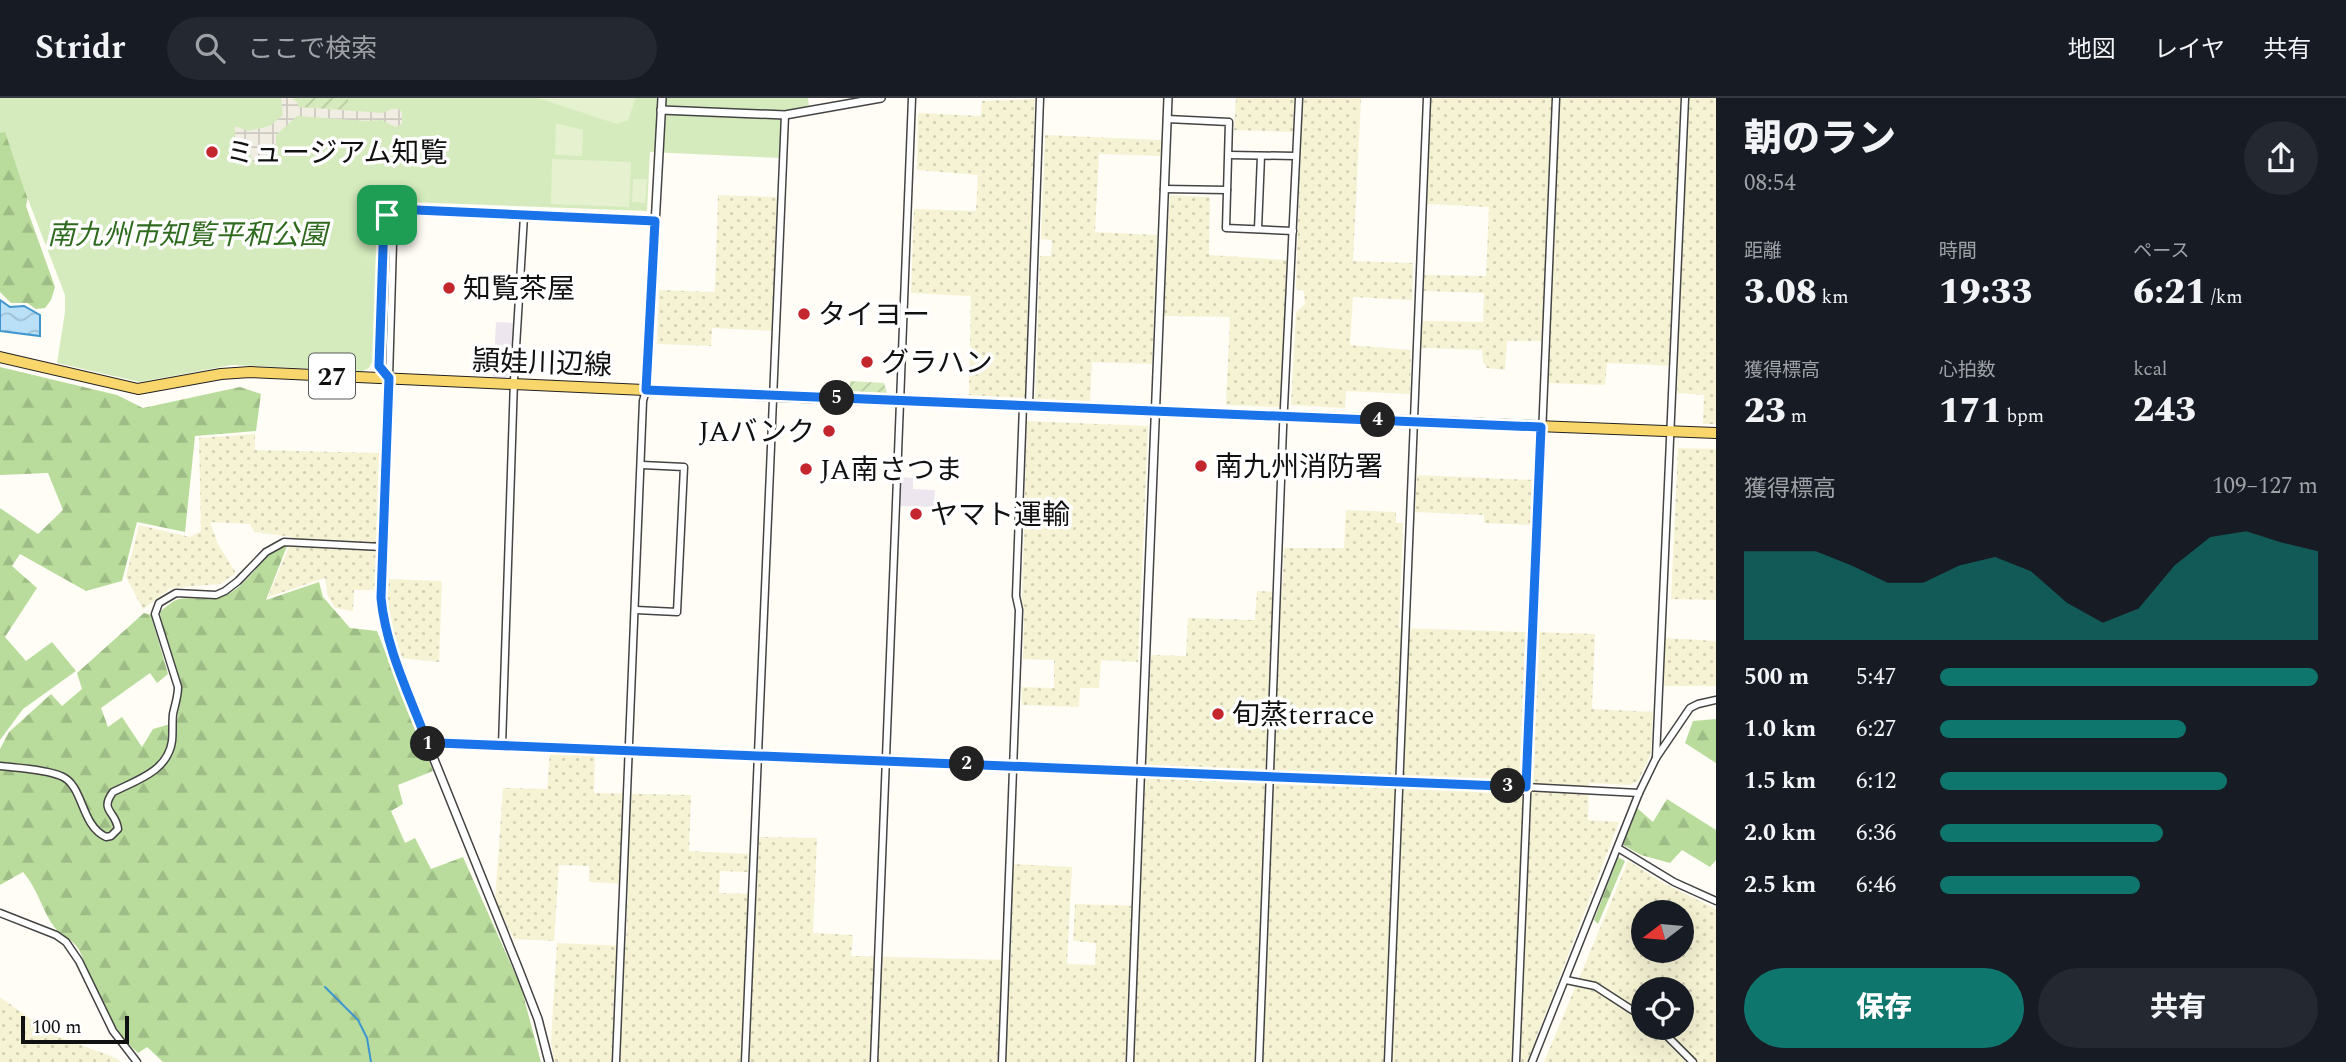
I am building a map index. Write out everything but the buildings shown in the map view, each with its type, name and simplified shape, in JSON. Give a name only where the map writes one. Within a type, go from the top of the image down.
[{"type":"main road","name":"頴娃川辺線","points":[[0,357],[138,389],[235,372],[1716,433]]},
{"type":"street","points":[[616,1062],[644,394],[662,98]]},
{"type":"street","points":[[661,110],[785,115],[881,98]]},
{"type":"street","points":[[874,1062],[912,98]]},
{"type":"street","points":[[1002,1062],[1019,610],[1016,596],[1040,98]]},
{"type":"street","points":[[1130,1062],[1168,98]]},
{"type":"street","points":[[1259,1062],[1299,98]]},
{"type":"street","points":[[1388,1062],[1427,98]]},
{"type":"street","points":[[1516,1062],[1556,98]]},
{"type":"street","points":[[1656,758],[1685,98]]},
{"type":"street","points":[[745,1062],[785,115]]},
{"type":"street","points":[[1167,119],[1229,122],[1226,228],[1293,231]]},
{"type":"street","points":[[1229,155],[1295,156]]},
{"type":"street","points":[[1258,229],[1261,156]]},
{"type":"street","points":[[1164,189],[1227,190]]},
{"type":"street","points":[[549,1062],[529,994],[429,747],[387,634],[380,583],[389,378],[379,366],[384,219],[394,209],[655,221]]},
{"type":"street","points":[[502,746],[514,384],[524,216]]},
{"type":"street","points":[[636,610],[677,612],[684,480],[684,467],[642,465]]},
{"type":"street","points":[[0,766],[61,776],[74,788],[94,829],[106,837],[111,836],[118,829],[108,810],[113,792],[159,767],[167,757],[172,743],[173,712],[178,687],[155,614],[159,603],[176,593],[186,591],[216,595],[225,591],[266,552],[284,542],[382,547]]},
{"type":"street","points":[[1532,1062],[1639,793],[1656,758],[1690,708],[1716,700]]},
{"type":"street","points":[[429,747],[439,743],[757,755],[1639,793]]},
{"type":"street","points":[[1618,848],[1674,882],[1716,901]]},
{"type":"street","points":[[0,913],[57,935],[66,942],[79,961],[113,1031],[137,1062]]},
{"type":"street","points":[[1566,980],[1595,986],[1631,1009]]},
{"type":"street","points":[[1671,1040],[1693,1062]]},
{"type":"shaded area","points":[[281,98],[292,98],[298,103],[298,107],[383,113],[398,109],[402,112],[402,124],[395,127],[382,120],[297,116],[276,135],[276,144],[269,146],[269,165],[254,164],[249,150],[235,141],[235,126],[248,131],[270,126],[283,115]]},
{"type":"shaded area","points":[[1236,98],[1295,98],[1293,132],[1234,130]]},
{"type":"shaded area","points":[[1302,98],[1361,98],[1353,261],[1413,263],[1412,300],[1353,297],[1350,345],[1411,350],[1410,394],[1346,391],[1345,408],[1291,405],[1296,312],[1305,304],[1304,291],[1296,289]]},
{"type":"shaded area","points":[[1431,98],[1716,98],[1716,424],[1703,424],[1704,395],[1677,393],[1678,366],[1607,363],[1605,385],[1547,383],[1549,341],[1507,341],[1505,370],[1487,368],[1483,362],[1482,350],[1421,348],[1421,321],[1483,322],[1484,293],[1423,291],[1424,275],[1486,276],[1489,207],[1427,204]]},
{"type":"shaded area","points":[[1035,99],[1025,398],[969,395],[971,296],[911,293],[914,209],[976,211],[978,175],[917,170],[918,113],[981,116],[982,101]]},
{"type":"shaded area","points":[[1045,135],[1162,140],[1161,156],[1099,154],[1095,232],[1157,235],[1152,364],[1092,362],[1090,401],[1035,399],[1040,256],[1051,256],[1052,240],[1041,239]]},
{"type":"shaded area","points":[[718,195],[777,197],[772,331],[712,328],[711,346],[657,344],[659,290],[715,292]]},
{"type":"shaded area","points":[[1170,195],[1210,197],[1209,255],[1287,260],[1281,407],[1226,405],[1230,317],[1164,316]]},
{"type":"shaded area","points":[[496,322],[513,323],[510,374],[504,378],[493,377]]},
{"type":"shaded area","points":[[1027,421],[1148,426],[1138,662],[1101,660],[1099,688],[1080,688],[1079,707],[1022,705],[1022,687],[1054,688],[1054,660],[1023,659]]},
{"type":"shaded area","points":[[255,434],[255,450],[379,453],[375,590],[354,590],[353,611],[335,608],[328,596],[325,578],[268,597],[293,537],[254,532],[250,524],[210,522],[218,544],[236,573],[220,584],[171,588],[143,609],[126,577],[139,525],[190,537],[201,531],[199,438]]},
{"type":"shaded area","points":[[1678,448],[1716,449],[1716,600],[1671,599]]},
{"type":"shaded area","points":[[1417,475],[1534,480],[1532,525],[1484,523],[1484,515],[1415,512]]},
{"type":"shaded area","points":[[901,477],[913,478],[913,489],[935,490],[934,507],[900,506]]},
{"type":"shaded area","points":[[1346,510],[1396,512],[1396,523],[1403,523],[1399,628],[1595,634],[1592,709],[1653,712],[1651,753],[1638,781],[1630,785],[1589,783],[1588,820],[1619,822],[1527,1062],[554,1062],[551,1042],[557,943],[626,946],[628,884],[589,882],[589,866],[559,865],[554,941],[514,939],[495,901],[503,788],[547,789],[550,751],[595,752],[594,793],[691,795],[689,851],[749,854],[748,872],[720,871],[719,893],[757,894],[759,837],[817,838],[813,933],[853,935],[851,956],[1011,960],[1013,864],[1072,867],[1067,964],[1095,965],[1096,943],[1073,941],[1075,904],[1140,906],[1151,655],[1186,656],[1188,618],[1255,620],[1257,591],[1282,592],[1284,548],[1344,548]]},
{"type":"shaded area","points":[[388,579],[442,581],[439,662],[400,658],[387,606]]},
{"type":"shaded area","points":[[1665,638],[1716,641],[1716,686],[1663,686]]},
{"type":"shaded area","points":[[1628,861],[1663,883],[1716,909],[1716,1062],[1544,1062]]},
{"type":"shaded area","points":[[0,997],[51,1034],[121,1062],[0,1062]]},
{"type":"green space","name":"南九州市知覧平和公園","points":[[0,98],[808,98],[809,107],[782,111],[780,158],[650,152],[647,211],[380,201],[375,357],[369,368],[363,371],[232,365],[140,382],[57,363],[65,295],[5,132],[0,133]]},
{"type":"green space","points":[[298,98],[348,98],[348,110],[298,107]]},
{"type":"green space","points":[[538,98],[636,98],[628,120],[617,124]]},
{"type":"green space","points":[[0,115],[33,174],[26,206],[55,287],[45,308],[36,309],[27,303],[11,303],[0,292]]},
{"type":"green space","points":[[556,123],[583,130],[582,156],[555,155]]},
{"type":"green space","points":[[552,159],[631,162],[629,207],[551,204]]},
{"type":"green space","points":[[633,179],[647,179],[645,203],[632,202]]},
{"type":"green space","points":[[0,367],[117,395],[143,408],[240,387],[261,394],[256,431],[195,436],[185,532],[137,522],[122,581],[86,591],[20,554],[12,566],[37,588],[5,637],[26,661],[52,642],[76,671],[23,709],[0,740],[0,508],[38,534],[63,510],[48,473],[0,475]]},
{"type":"green space","points":[[850,381],[884,383],[887,393],[850,391]]},
{"type":"green space","points":[[282,546],[287,546],[266,600],[319,582],[323,597],[350,628],[377,631],[433,771],[398,785],[403,804],[391,811],[405,843],[415,838],[431,869],[463,857],[521,987],[541,1062],[163,1062],[147,1047],[138,1053],[119,1031],[79,950],[55,928],[23,872],[0,885],[0,749],[9,732],[51,694],[62,706],[82,689],[77,673],[144,613],[151,615],[168,674],[157,683],[150,673],[101,708],[108,727],[122,717],[142,747],[153,729],[177,722],[181,683],[161,624],[160,612],[180,599],[214,598],[228,594]]},
{"type":"green space","points":[[1716,719],[1716,763],[1685,743],[1693,721]]},
{"type":"green space","points":[[1667,799],[1716,830],[1716,860],[1710,867],[1682,850],[1670,863],[1641,855],[1623,845],[1637,808],[1653,822]]},
{"type":"green space","points":[[1618,857],[1625,861],[1598,924],[1594,920]]},
{"type":"water","points":[[0,300],[10,307],[24,306],[40,315],[40,336],[0,331]]},
{"type":"waterway","points":[[325,987],[358,1020],[367,1038],[371,1062]]},
{"type":"place","name":"ミュージアム知覧","points":[[212,152]]},
{"type":"place","name":"知覧茶屋","points":[[449,288]]},
{"type":"place","name":"タイヨー","points":[[804,314]]},
{"type":"place","name":"グラハン","points":[[867,362]]},
{"type":"place","name":"JAバンク","points":[[829,431]]},
{"type":"place","name":"南九州消防署","points":[[1201,466]]},
{"type":"place","name":"JA南さつま","points":[[806,469]]},
{"type":"place","name":"ヤマト運輸","points":[[916,514]]},
{"type":"place","name":"旬蒸terrace","points":[[1218,714]]},
{"type":"route","points":[[394,209],[655,221],[646,390],[1541,427],[1526,787],[439,743],[429,747],[391,649],[381,598],[389,378],[379,366],[384,219],[387,215],[394,209]]}]
